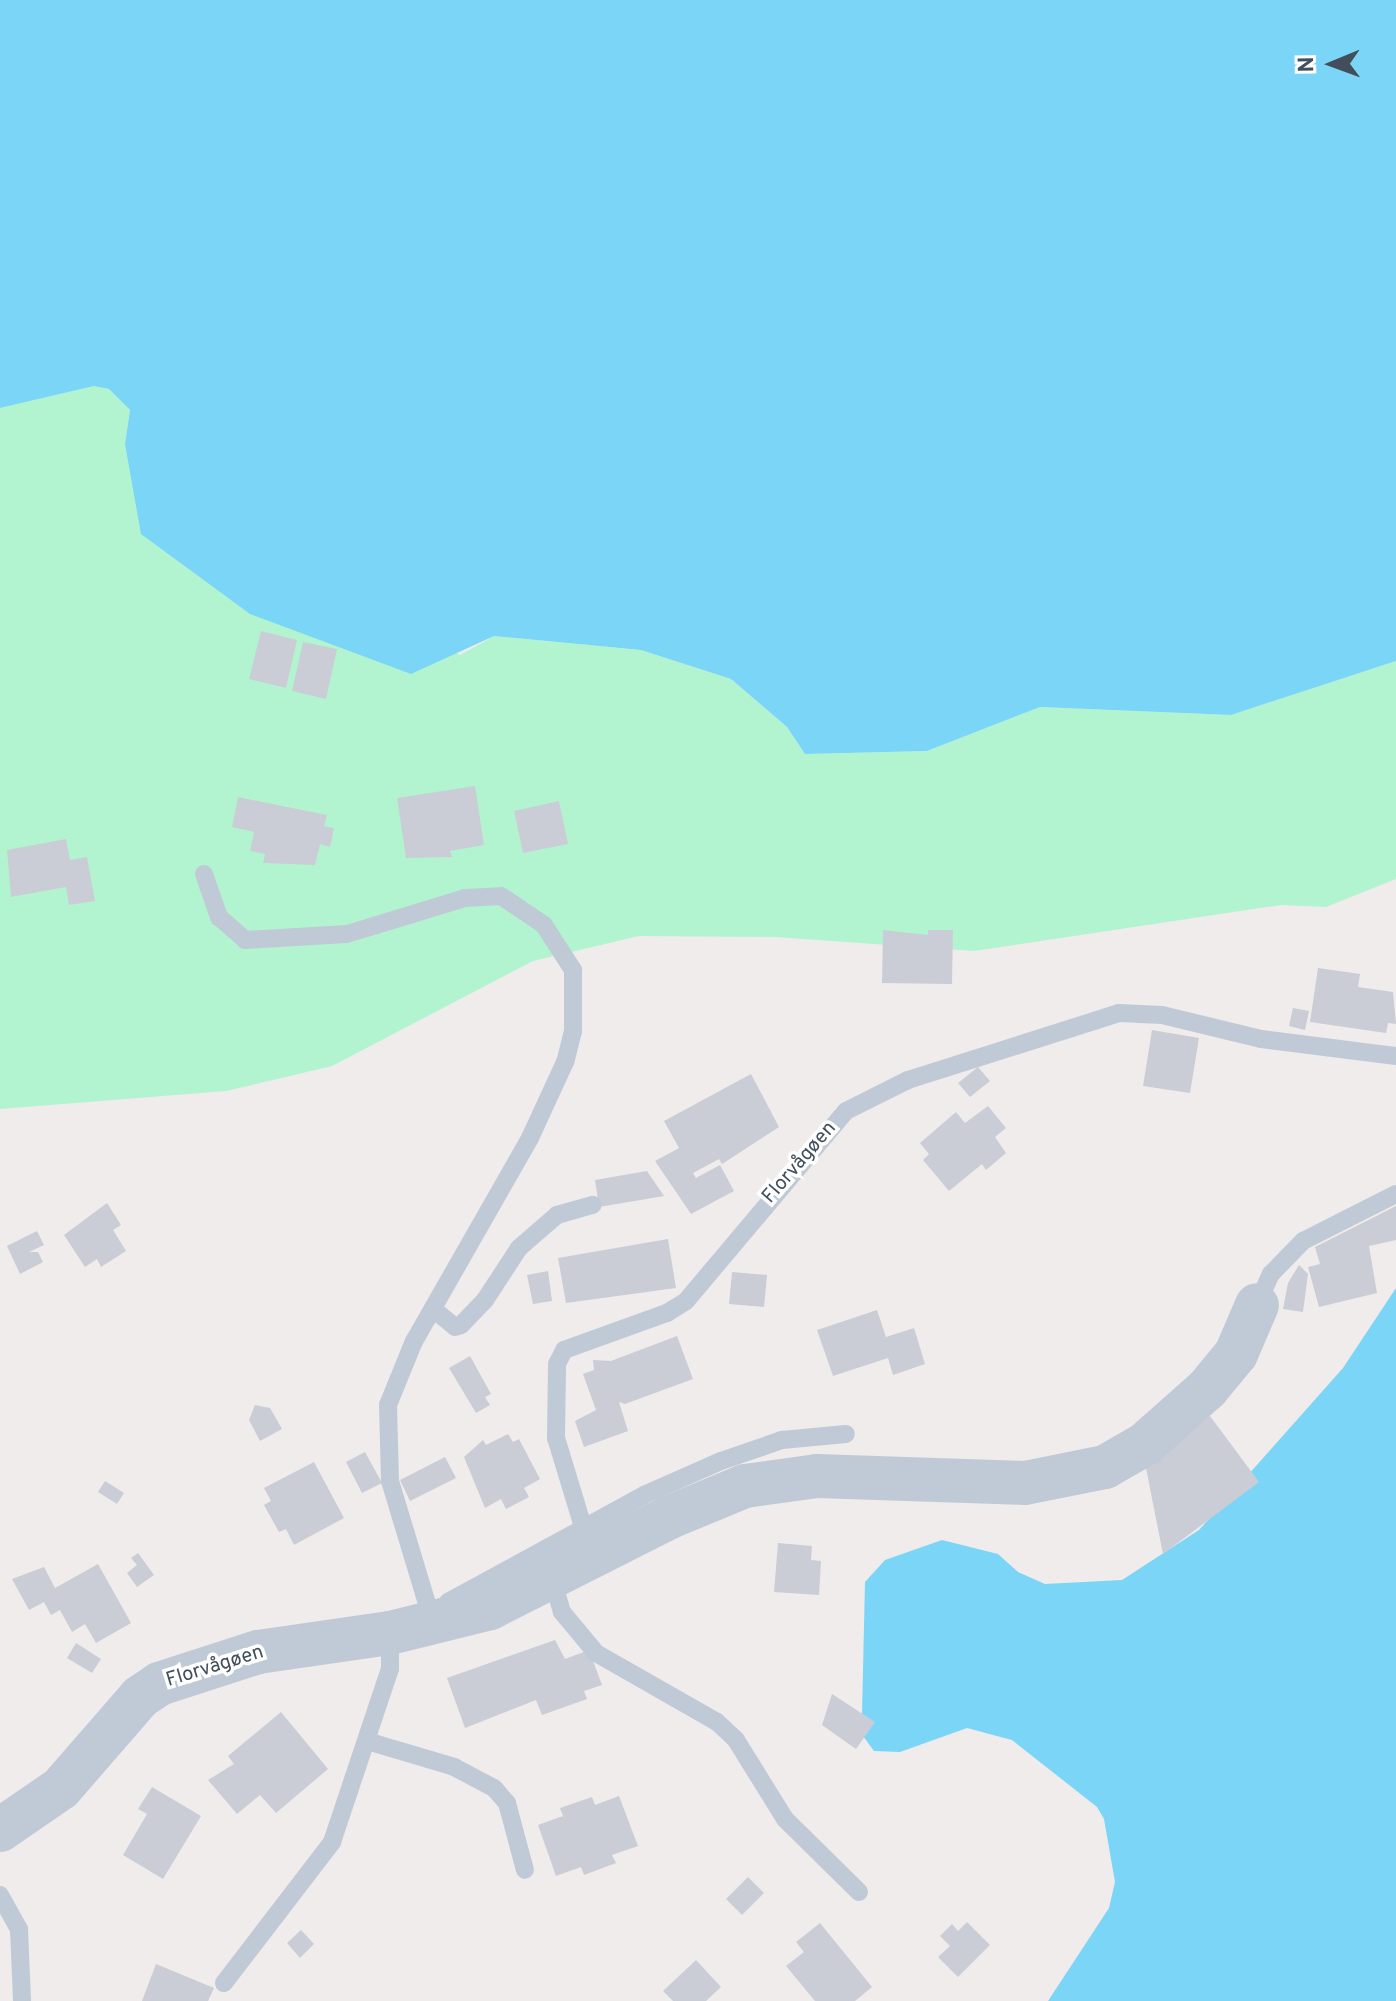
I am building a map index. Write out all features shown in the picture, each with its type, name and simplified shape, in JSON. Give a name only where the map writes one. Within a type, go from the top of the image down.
[{"type":"street","name":"Florvågøen","points":[[0,1830],[61,1788],[140,1697],[159,1684],[258,1652],[390,1633],[432,1616],[490,1608],[553,1581],[670,1517],[776,1478],[1025,1483],[1105,1467],[1145,1444],[1207,1389],[1236,1354],[1257,1305]]},
{"type":"lane","points":[[204,874],[219,917],[245,940],[347,934],[484,895],[516,905],[544,925],[561,946],[577,990],[565,1062],[530,1138],[433,1309],[388,1405],[387,1450],[392,1489],[432,1616]]},
{"type":"lane","name":"Florvågøen","points":[[584,1530],[556,1438],[557,1364],[564,1350],[667,1313],[686,1301],[846,1111],[908,1080],[1119,1013],[1162,1015],[1261,1039],[1396,1056]]},
{"type":"lane","name":"Florvågøen","points":[[1257,1305],[1271,1274],[1303,1241],[1396,1194]]},
{"type":"lane","points":[[433,1309],[455,1327],[461,1325],[485,1300],[519,1248],[557,1215],[593,1205]]},
{"type":"lane","name":"Florvågøen","points":[[432,1616],[644,1495],[721,1461],[782,1440],[846,1434]]},
{"type":"lane","points":[[553,1581],[562,1612],[596,1653],[717,1722],[736,1740],[785,1819],[859,1892]]},
{"type":"lane","points":[[224,1983],[332,1842],[390,1669],[390,1633]]},
{"type":"lane","points":[[367,1741],[454,1767],[494,1788],[507,1803],[525,1870]]},
{"type":"lane","points":[[0,1895],[19,1929],[22,2001]]},
{"type":"green space","points":[[94,386],[109,389],[130,410],[125,444],[460,655],[494,636],[641,650],[731,679],[787,727],[805,754],[927,751],[1040,707],[1231,715],[1396,661],[1396,879],[1326,907],[1281,905],[974,951],[775,937],[639,936],[533,961],[332,1066],[226,1091],[0,1109],[0,408]]},
{"type":"water","points":[[0,0],[1396,0],[1396,661],[1231,715],[1040,707],[927,751],[805,754],[787,727],[731,679],[641,650],[494,636],[411,674],[250,614],[141,534],[125,444],[130,410],[109,389],[94,386],[0,408]]},
{"type":"water","points":[[1396,1288],[1396,2001],[1048,2001],[1109,1908],[1115,1882],[1104,1819],[1097,1807],[1012,1740],[967,1728],[900,1752],[874,1751],[863,1736],[865,1582],[885,1560],[942,1540],[998,1554],[1018,1572],[1045,1584],[1122,1580],[1199,1530],[1343,1368]]},
{"type":"building","points":[[261,631],[297,640],[286,688],[249,679]]},
{"type":"building","points":[[303,642],[337,649],[326,699],[292,691]]},
{"type":"building","points":[[475,786],[484,845],[450,851],[452,857],[406,858],[397,798]]},
{"type":"building","points":[[238,797],[327,815],[324,826],[334,828],[330,847],[320,844],[315,865],[263,863],[265,854],[250,851],[254,832],[232,827]]},
{"type":"building","points":[[559,801],[568,844],[523,853],[514,811]]},
{"type":"building","points":[[66,839],[70,860],[87,857],[95,901],[69,905],[66,887],[11,897],[7,850]]},
{"type":"building","points":[[883,930],[928,935],[928,930],[953,930],[952,984],[882,983]]},
{"type":"building","points":[[1318,968],[1360,974],[1358,987],[1393,992],[1396,1024],[1388,1023],[1386,1033],[1310,1022]]},
{"type":"building","points":[[1293,1008],[1309,1011],[1305,1030],[1289,1026]]},
{"type":"building","points":[[1152,1030],[1199,1038],[1190,1093],[1143,1086]]},
{"type":"building","points":[[978,1067],[990,1081],[970,1097],[958,1083]]},
{"type":"building","points":[[751,1074],[779,1127],[722,1164],[719,1159],[693,1173],[696,1178],[720,1165],[734,1191],[691,1214],[655,1161],[679,1148],[664,1121]]},
{"type":"building","points":[[988,1106],[1006,1128],[995,1137],[1006,1153],[986,1170],[982,1164],[949,1191],[923,1160],[929,1154],[920,1143],[956,1112],[965,1123]]},
{"type":"building","points":[[647,1171],[664,1196],[599,1207],[595,1180]]},
{"type":"building","points":[[107,1203],[121,1225],[113,1230],[126,1251],[101,1267],[97,1259],[85,1267],[64,1235]]},
{"type":"building","points":[[1396,1206],[1396,1240],[1369,1246],[1377,1293],[1319,1307],[1308,1267],[1320,1264],[1315,1247]]},
{"type":"building","points":[[37,1231],[44,1245],[29,1252],[38,1252],[43,1262],[20,1274],[7,1246]]},
{"type":"building","points":[[668,1239],[676,1288],[566,1303],[558,1258]]},
{"type":"building","points":[[1299,1265],[1308,1274],[1303,1312],[1283,1309],[1288,1283]]},
{"type":"building","points":[[548,1271],[552,1301],[533,1304],[527,1275]]},
{"type":"building","points":[[732,1272],[767,1275],[764,1307],[729,1304]]},
{"type":"building","points":[[877,1310],[886,1337],[914,1328],[925,1364],[893,1375],[888,1358],[833,1376],[817,1330]]},
{"type":"building","points":[[677,1336],[693,1379],[625,1404],[619,1402],[628,1431],[584,1447],[575,1421],[596,1410],[583,1374],[594,1370],[593,1360],[611,1361]]},
{"type":"building","points":[[470,1356],[491,1394],[485,1397],[490,1405],[476,1413],[449,1368]]},
{"type":"building","points":[[255,1405],[270,1408],[282,1429],[260,1441],[249,1420]]},
{"type":"building","points":[[1210,1416],[1259,1482],[1163,1554],[1145,1463]]},
{"type":"building","points":[[508,1434],[513,1442],[519,1439],[540,1479],[524,1488],[529,1497],[506,1509],[501,1499],[485,1508],[464,1457],[483,1440],[486,1445]]},
{"type":"building","points":[[365,1452],[382,1483],[362,1493],[346,1462]]},
{"type":"building","points":[[445,1457],[456,1478],[410,1501],[400,1480]]},
{"type":"building","points":[[314,1462],[344,1518],[294,1545],[286,1529],[279,1532],[264,1505],[271,1501],[264,1488]]},
{"type":"building","points":[[105,1481],[124,1493],[117,1504],[98,1492]]},
{"type":"building","points":[[778,1543],[812,1546],[811,1560],[821,1561],[819,1595],[774,1592]]},
{"type":"building","points":[[138,1553],[154,1575],[137,1587],[127,1573],[137,1565],[131,1558]]},
{"type":"building","points":[[98,1564],[131,1623],[96,1643],[85,1624],[72,1632],[60,1610],[51,1615],[44,1602],[29,1610],[12,1579],[44,1567],[55,1588]]},
{"type":"building","points":[[555,1640],[565,1659],[589,1650],[602,1685],[584,1691],[587,1699],[542,1715],[536,1700],[465,1728],[447,1678]]},
{"type":"building","points":[[76,1643],[101,1659],[92,1673],[67,1658]]},
{"type":"building","points":[[832,1694],[875,1722],[856,1749],[822,1725]]},
{"type":"building","points":[[281,1712],[328,1769],[276,1813],[260,1795],[237,1814],[208,1780],[234,1764],[228,1756]]},
{"type":"building","points":[[152,1787],[201,1816],[163,1879],[123,1855],[147,1814],[138,1809]]},
{"type":"building","points":[[619,1796],[638,1846],[612,1855],[616,1863],[584,1875],[581,1867],[556,1876],[538,1825],[563,1816],[560,1808],[592,1797],[595,1805]]},
{"type":"building","points":[[748,1877],[764,1893],[742,1915],[726,1899]]},
{"type":"building","points":[[967,1922],[990,1945],[958,1977],[938,1957],[950,1946],[940,1936],[952,1924],[958,1931]]},
{"type":"building","points":[[820,1923],[872,1987],[855,2001],[815,2001],[786,1966],[804,1952],[796,1942]]},
{"type":"building","points":[[301,1930],[314,1944],[300,1958],[287,1943]]},
{"type":"building","points":[[696,1960],[721,1987],[706,2001],[673,2001],[663,1991]]},
{"type":"building","points":[[156,1964],[214,1988],[208,2001],[142,2001]]}]
